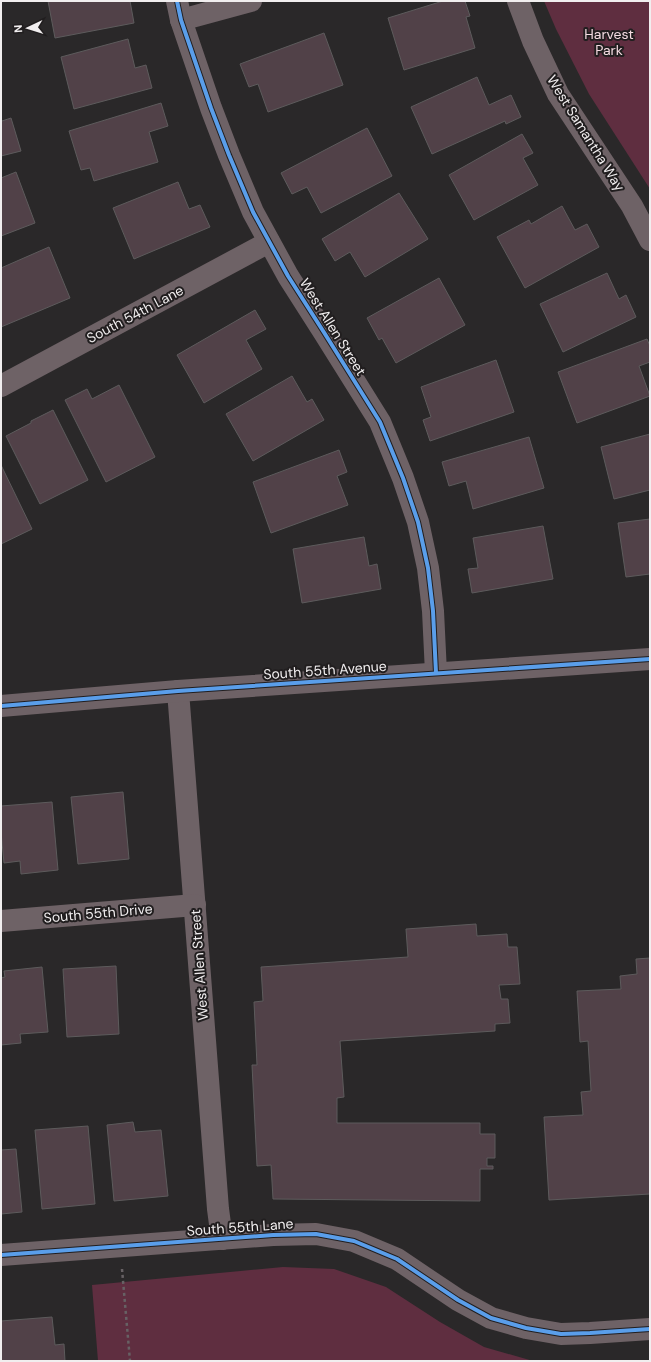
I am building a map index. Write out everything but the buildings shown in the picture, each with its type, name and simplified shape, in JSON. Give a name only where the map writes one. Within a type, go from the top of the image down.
[{"type":"street","points":[[179,10],[251,1]]},
{"type":"street","name":"West Samantha Way","points":[[518,1],[533,41],[558,94],[632,206],[650,240]]},
{"type":"street","name":"West Allen Street","points":[[179,10],[196,65],[228,154],[254,212],[288,276],[380,422],[403,478],[418,522],[428,568],[434,611],[436,673]]},
{"type":"street","name":"South 54th Lane","points":[[1,386],[269,242]]},
{"type":"street","name":"South 55th Avenue","points":[[1,706],[178,691],[650,659]]},
{"type":"street","name":"West Allen Street","points":[[178,691],[218,1209],[222,1239]]},
{"type":"street","name":"South 55th Drive","points":[[1,921],[195,905]]},
{"type":"street","name":"South 55th Lane","points":[[1,1255],[273,1235],[316,1234],[354,1241],[397,1259],[458,1300],[491,1318],[526,1328],[561,1334],[650,1329]]},
{"type":"path","points":[[120,1247],[130,1361]]},
{"type":"green space","name":"Harvest Park","points":[[544,1],[650,1],[650,189],[589,94],[556,29]]},
{"type":"green space","points":[[283,1267],[334,1269],[386,1287],[440,1322],[484,1347],[533,1361],[98,1361],[92,1285]]},
{"type":"cycle path","points":[[177,1],[181,20],[211,108],[253,212],[288,276],[380,422],[403,478],[418,522],[428,568],[433,611],[436,673]]},
{"type":"cycle path","points":[[1,706],[178,691],[650,659]]},
{"type":"cycle path","points":[[1,1255],[273,1235],[316,1234],[354,1241],[397,1259],[458,1300],[491,1318],[526,1328],[561,1334],[650,1329]]}]
